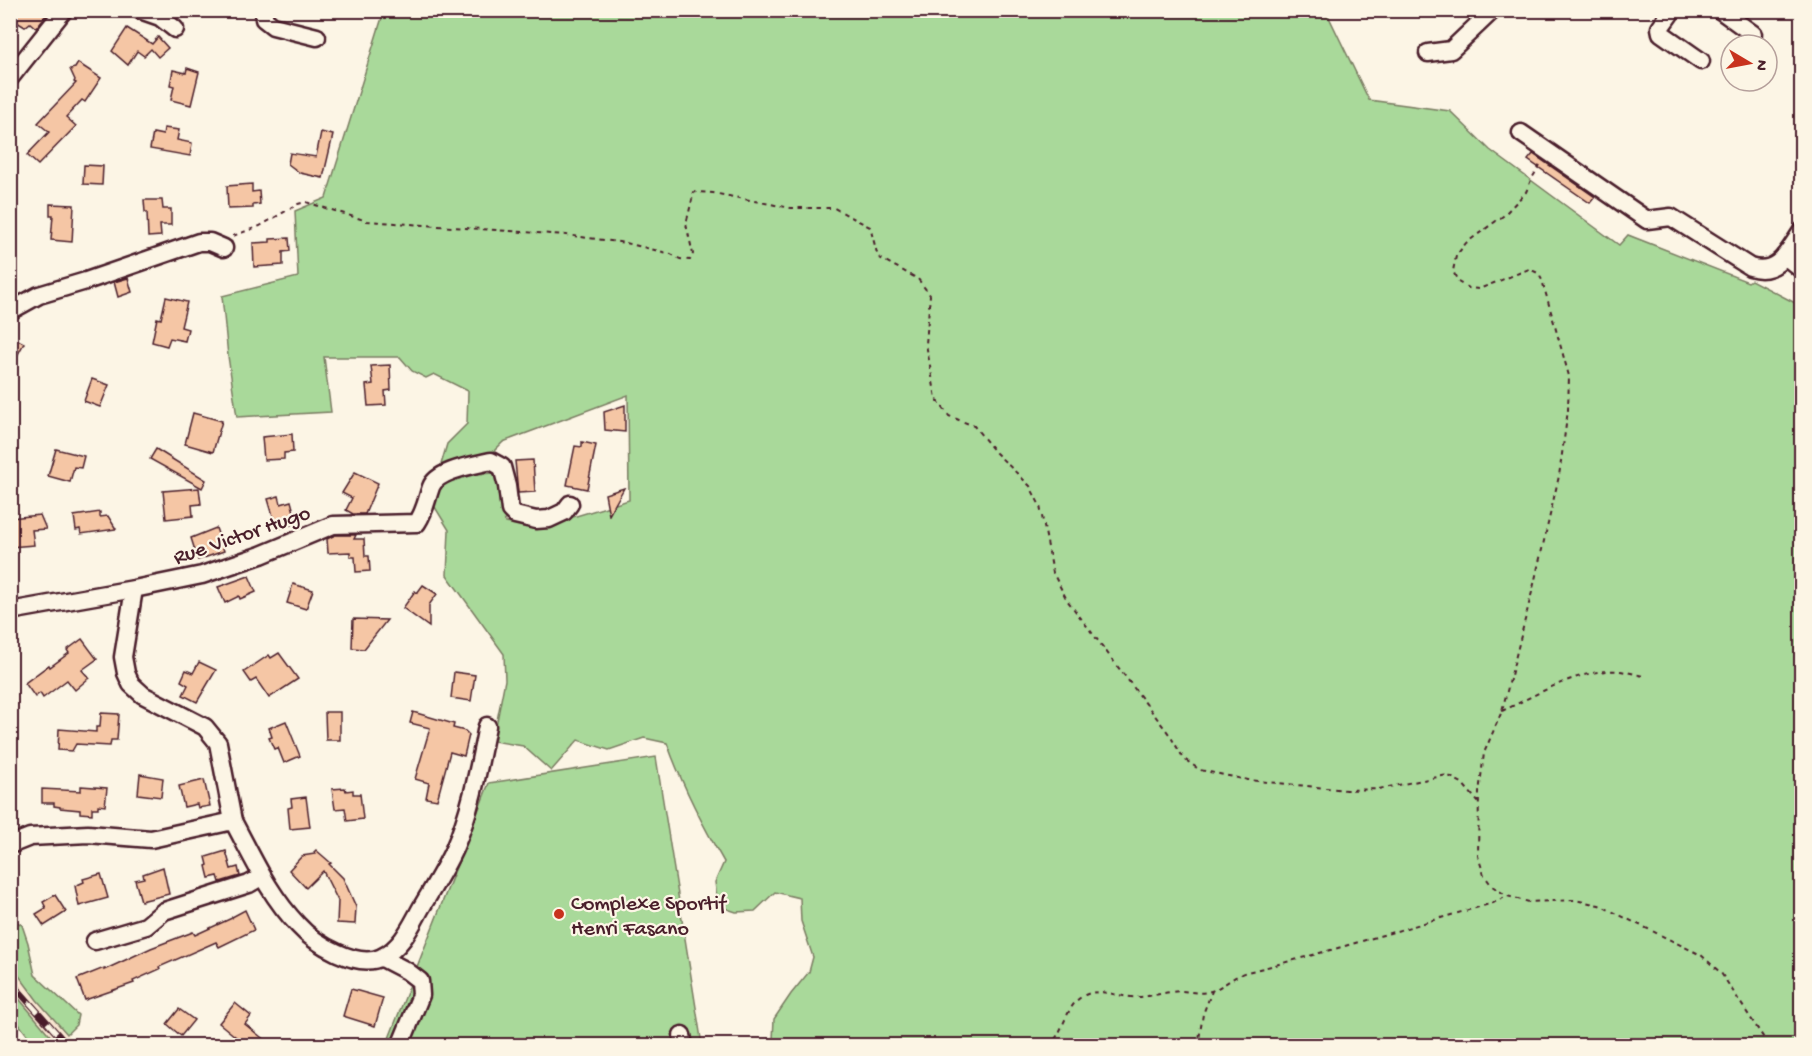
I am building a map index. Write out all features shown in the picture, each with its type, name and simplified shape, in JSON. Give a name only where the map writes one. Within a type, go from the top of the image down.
[{"type":"street","points":[[10,78],[64,10]]},
{"type":"street","points":[[140,10],[160,17],[175,29]]},
{"type":"street","points":[[264,10],[264,20],[273,26],[317,37]]},
{"type":"street","points":[[1428,53],[1451,50],[1493,10]]},
{"type":"street","points":[[1665,10],[1670,14],[1660,28],[1661,33],[1701,61]]},
{"type":"street","points":[[1731,14],[1752,33]]},
{"type":"street","points":[[1521,133],[1647,220],[1671,217],[1750,267],[1761,270],[1776,265],[1802,231]]},
{"type":"street","points":[[10,311],[39,295],[198,242],[210,242],[224,248]]},
{"type":"street","points":[[1785,256],[1802,270]]},
{"type":"street","name":"Rue Victor Hugo","points":[[10,611],[134,589],[202,574],[261,555],[333,525],[417,523],[426,508],[432,484],[442,474],[491,461],[502,467],[510,510],[515,515],[536,520],[549,519],[564,512],[570,504]]},
{"type":"street","points":[[134,589],[123,657],[131,684],[143,694],[204,727],[218,743],[233,821],[261,877],[299,927],[324,946],[361,962],[382,958],[402,941],[455,849],[474,788],[487,726]]},
{"type":"street","points":[[10,845],[30,837],[88,834],[151,839],[233,821]]},
{"type":"street","points":[[95,941],[146,926],[164,911],[249,884],[261,877]]},
{"type":"street","points":[[382,958],[407,971],[420,981],[421,995],[400,1046]]},
{"type":"path","points":[[1531,180],[1527,192],[1503,216],[1466,243],[1456,256],[1453,271],[1458,282],[1468,288],[1479,289],[1517,272],[1529,269],[1538,273],[1542,280],[1569,376],[1568,410],[1560,476],[1502,711],[1484,753],[1479,803],[1478,856],[1484,875],[1492,886],[1507,896],[1529,902],[1575,900],[1599,905],[1701,955],[1721,973],[1769,1046]]},
{"type":"path","points":[[224,248],[228,238],[260,226],[298,204],[306,202],[367,221],[566,235],[626,243],[690,260],[693,255],[686,224],[694,192],[713,193],[791,208],[834,208],[870,227],[878,257],[918,279],[930,295],[926,344],[936,398],[949,416],[974,426],[996,453],[1030,486],[1040,506],[1053,573],[1067,600],[1168,734],[1184,759],[1200,771],[1248,780],[1346,790],[1379,789],[1447,775],[1462,783],[1479,803]]},
{"type":"path","points":[[1502,711],[1563,682],[1593,673],[1619,671],[1643,676]]},
{"type":"path","points":[[1049,1046],[1059,1034],[1070,1009],[1079,998],[1088,993],[1140,997],[1182,991],[1206,993],[1246,972],[1286,963],[1493,903],[1507,896]]},
{"type":"path","points":[[1198,1046],[1203,1014],[1212,991]]},
{"type":"shaded area","points":[[10,965],[37,1000],[78,1045],[58,1045],[41,1026],[11,988]]},
{"type":"green space","points":[[384,11],[1326,11],[1369,100],[1450,111],[1490,150],[1619,245],[1628,235],[1748,282],[1751,280],[1801,306],[1801,1045],[769,1045],[773,1040],[774,1019],[809,972],[813,957],[801,921],[800,898],[775,892],[755,911],[736,912],[718,906],[715,882],[724,862],[693,804],[667,743],[644,738],[609,750],[578,740],[551,771],[523,746],[493,741],[505,680],[504,654],[447,575],[449,530],[433,504],[441,484],[460,475],[494,473],[501,487],[505,523],[540,527],[629,500],[628,395],[503,442],[490,455],[440,468],[447,444],[467,424],[468,391],[434,374],[426,378],[412,371],[400,357],[324,357],[331,412],[237,417],[222,296],[298,277],[295,211],[326,198]]},
{"type":"green space","name":"Complexe Sportif Henri Fasano","points":[[656,757],[702,1045],[386,1046],[489,783]]},
{"type":"green space","points":[[11,918],[22,925],[35,975],[78,1015],[76,1025],[67,1034],[37,1000],[11,965]]},
{"type":"green space","points":[[10,988],[58,1045],[35,1045],[11,1014]]},
{"type":"building","points":[[10,10],[50,10],[36,28],[30,23],[25,27],[10,18]]},
{"type":"building","points":[[127,28],[152,44],[158,37],[168,48],[158,57],[151,49],[144,56],[137,51],[128,65],[112,51]]},
{"type":"building","points":[[78,63],[101,78],[85,102],[82,100],[66,117],[76,126],[38,165],[27,155],[49,132],[38,123],[76,83],[70,69],[75,68]]},
{"type":"building","points":[[187,68],[199,72],[191,105],[171,100],[174,86],[170,85],[173,70],[186,73]]},
{"type":"building","points":[[164,128],[179,130],[177,140],[192,143],[190,156],[150,149],[153,133],[163,135]]},
{"type":"building","points":[[321,132],[333,135],[323,178],[300,173],[288,164],[290,153],[316,157]]},
{"type":"building","points":[[1533,154],[1595,197],[1590,203],[1528,160]]},
{"type":"building","points":[[84,165],[103,166],[102,185],[83,184]]},
{"type":"building","points":[[252,184],[252,192],[259,191],[260,204],[253,205],[253,208],[228,209],[227,186]]},
{"type":"building","points":[[144,200],[162,200],[163,209],[171,209],[171,225],[160,225],[161,236],[148,237]]},
{"type":"building","points":[[50,204],[74,205],[72,242],[51,240],[53,215],[50,215]]},
{"type":"building","points":[[289,238],[290,251],[283,252],[283,265],[254,267],[253,243]]},
{"type":"building","points":[[128,278],[132,292],[118,297],[114,282]]},
{"type":"building","points":[[166,297],[187,302],[181,327],[188,329],[185,341],[170,338],[167,346],[152,342],[157,318],[161,319]]},
{"type":"building","points":[[10,336],[24,343],[10,369]]},
{"type":"building","points":[[390,365],[391,390],[385,391],[386,405],[368,406],[366,385],[373,384],[371,366]]},
{"type":"building","points":[[92,379],[109,385],[100,407],[84,401]]},
{"type":"building","points":[[625,405],[625,432],[605,430],[604,412]]},
{"type":"building","points":[[193,413],[222,421],[213,452],[185,444]]},
{"type":"building","points":[[292,434],[293,452],[284,453],[284,459],[264,460],[262,437]]},
{"type":"building","points":[[582,442],[596,445],[587,489],[567,485],[575,446],[582,447]]},
{"type":"building","points":[[56,449],[84,456],[81,468],[74,467],[70,482],[48,476]]},
{"type":"building","points":[[156,449],[206,480],[202,488],[150,459]]},
{"type":"building","points":[[533,460],[535,492],[518,493],[515,461]]},
{"type":"building","points":[[355,472],[378,483],[365,514],[353,514],[346,510],[352,498],[342,493]]},
{"type":"building","points":[[199,488],[201,504],[192,505],[193,516],[166,519],[163,491]]},
{"type":"building","points":[[624,488],[609,515],[605,494]]},
{"type":"building","points":[[279,496],[281,504],[291,501],[297,523],[277,529],[268,499]]},
{"type":"building","points":[[100,512],[100,517],[108,516],[116,529],[81,534],[80,529],[76,530],[74,516]]},
{"type":"building","points":[[40,515],[46,529],[32,530],[34,545],[10,547],[10,518]]},
{"type":"building","points":[[216,528],[224,551],[198,560],[191,538]]},
{"type":"building","points":[[335,535],[356,535],[354,539],[364,539],[365,556],[369,556],[370,571],[356,572],[355,557],[350,557],[350,552],[328,553],[327,539]]},
{"type":"building","points":[[249,576],[256,592],[240,599],[239,596],[225,603],[218,587]]},
{"type":"building","points":[[293,584],[313,590],[306,609],[287,603]]},
{"type":"building","points":[[423,585],[437,594],[429,605],[429,627],[403,608],[415,591],[417,593]]},
{"type":"building","points":[[353,619],[387,620],[364,649],[352,648]]},
{"type":"building","points":[[82,639],[97,659],[82,670],[89,678],[75,690],[67,680],[43,698],[40,693],[35,697],[25,683],[69,653],[67,650]]},
{"type":"building","points":[[279,653],[298,679],[269,698],[256,679],[251,682],[244,672],[269,655],[271,658]]},
{"type":"building","points":[[199,662],[216,670],[197,702],[183,695],[188,685],[181,681],[186,670],[193,673]]},
{"type":"building","points":[[454,672],[475,675],[471,701],[451,698]]},
{"type":"building","points":[[325,712],[340,712],[340,740],[326,740]]},
{"type":"building","points":[[413,712],[454,724],[453,728],[465,731],[469,735],[464,756],[450,752],[437,800],[426,798],[429,783],[415,779],[430,728],[410,723]]},
{"type":"building","points":[[101,713],[119,714],[117,740],[111,740],[110,746],[76,744],[72,751],[58,750],[59,729],[96,732],[96,727],[100,727]]},
{"type":"building","points":[[286,721],[300,756],[284,763],[278,748],[274,749],[269,738],[272,737],[269,728]]},
{"type":"building","points":[[140,774],[163,778],[161,797],[138,794]]},
{"type":"building","points":[[204,780],[210,806],[198,808],[197,804],[184,807],[179,786]]},
{"type":"building","points":[[81,786],[107,788],[105,806],[98,805],[98,808],[92,808],[92,814],[60,808],[54,806],[54,803],[42,803],[42,789],[81,791]]},
{"type":"building","points":[[345,788],[346,791],[353,790],[353,794],[360,794],[363,819],[347,821],[345,808],[335,809],[332,789]]},
{"type":"building","points":[[306,797],[310,827],[290,829],[288,808],[292,807],[291,799]]},
{"type":"building","points":[[316,850],[343,878],[356,907],[355,924],[337,923],[338,901],[323,871],[306,888],[289,870],[302,856],[315,854]]},
{"type":"building","points":[[226,851],[231,869],[238,867],[240,876],[220,882],[218,876],[209,878],[206,857]]},
{"type":"building","points":[[163,867],[169,894],[141,901],[135,880],[144,878],[143,874]]},
{"type":"building","points":[[101,874],[108,898],[79,906],[75,886],[84,882],[83,879]]},
{"type":"building","points":[[55,895],[66,912],[44,926],[36,914],[46,908],[43,902]]},
{"type":"building","points":[[245,910],[254,930],[219,947],[216,942],[159,967],[160,969],[133,981],[134,983],[85,1000],[77,979],[193,932],[195,935]]},
{"type":"building","points":[[351,989],[383,998],[375,1026],[343,1016]]},
{"type":"building","points":[[235,1003],[251,1016],[245,1024],[272,1046],[247,1046],[219,1023]]},
{"type":"building","points":[[179,1009],[194,1020],[181,1036],[167,1024]]},
{"type":"railway","points":[[10,981],[68,1046]]},
{"type":"place","name":"Complexe Sportif Henri Fasano","points":[[559,914]]}]
